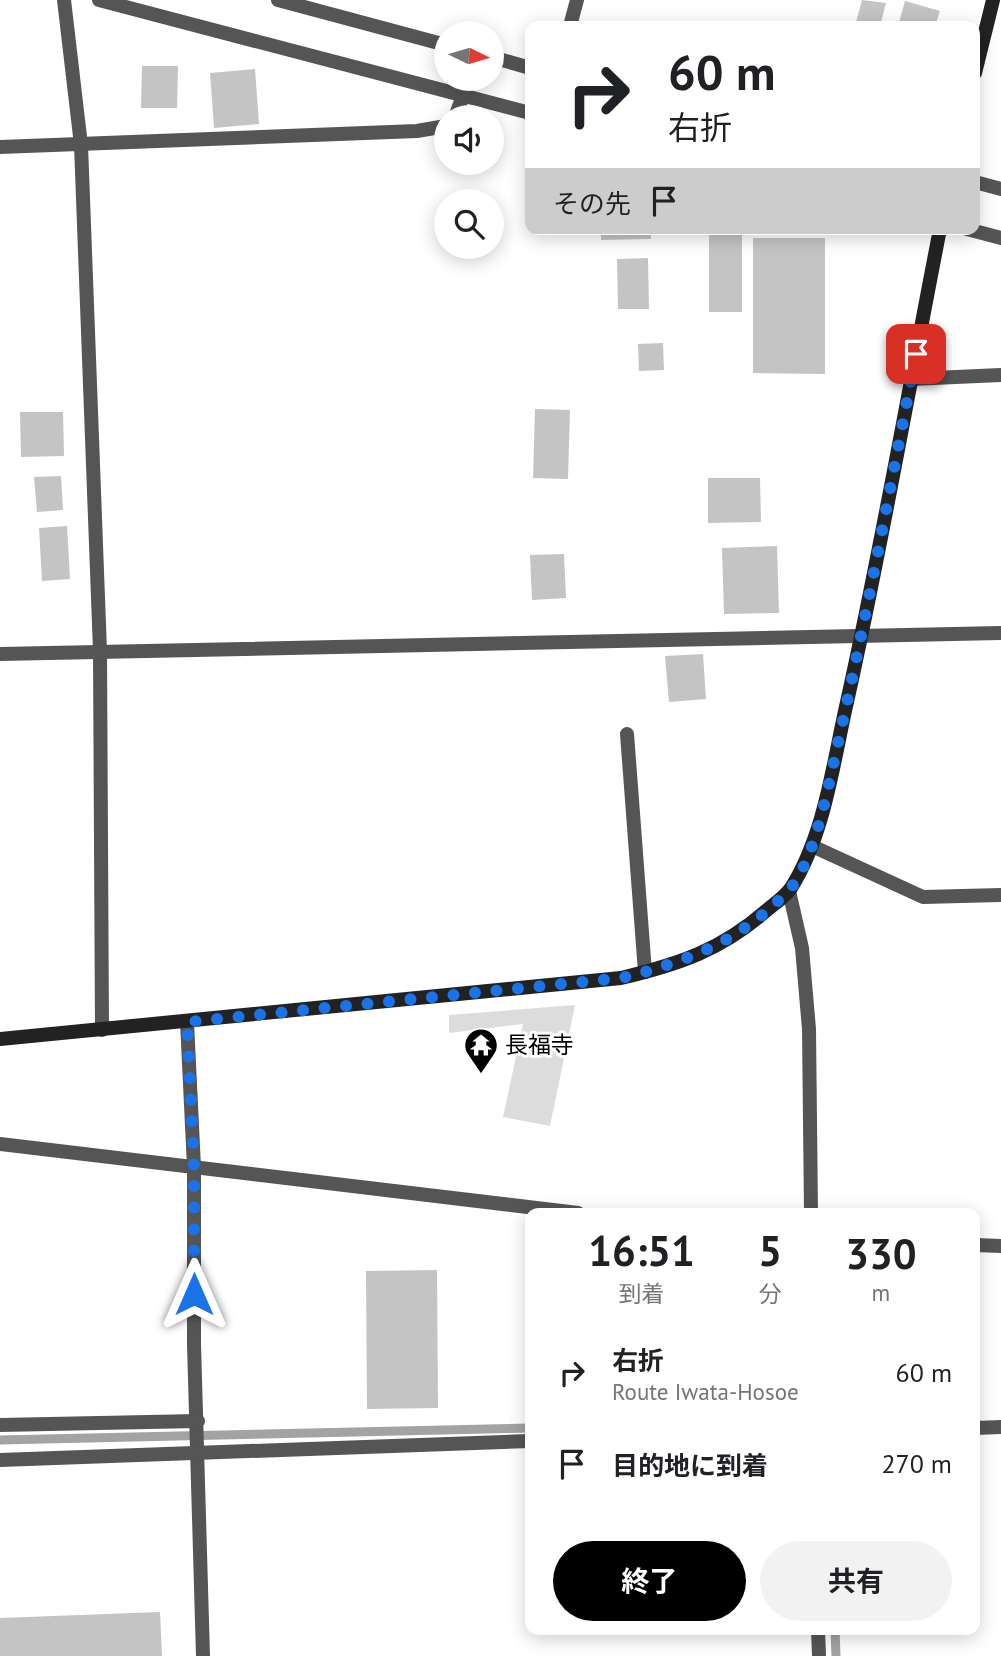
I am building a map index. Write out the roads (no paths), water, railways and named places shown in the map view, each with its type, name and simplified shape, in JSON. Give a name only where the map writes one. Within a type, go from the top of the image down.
[{"type":"main road","points":[[980,52],[992,0]]},
{"type":"main road","points":[[0,1039],[621,978],[705,953],[750,924],[789,891],[812,846],[862,636],[939,235]]},
{"type":"street","points":[[64,0],[81,145],[100,651],[102,1030]]},
{"type":"street","points":[[99,0],[525,112]]},
{"type":"street","points":[[278,0],[434,42]]},
{"type":"street","points":[[571,21],[577,0]]},
{"type":"street","points":[[504,60],[525,67]]},
{"type":"street","points":[[460,105],[463,96]]},
{"type":"street","points":[[0,147],[417,131],[434,128]]},
{"type":"street","points":[[980,183],[1001,189]]},
{"type":"street","points":[[980,232],[1001,238]]},
{"type":"street","points":[[911,379],[1001,375]]},
{"type":"street","points":[[0,653],[1001,633]]},
{"type":"street","points":[[627,734],[645,972]]},
{"type":"street","points":[[812,846],[923,897],[1001,895]]},
{"type":"street","points":[[789,891],[802,948],[809,1029],[811,1208]]},
{"type":"street","points":[[187,1022],[194,1167],[194,1344],[203,1656]]},
{"type":"street","points":[[0,1144],[536,1208]]},
{"type":"street","points":[[980,1245],[1001,1245]]},
{"type":"street","points":[[0,1425],[198,1423]]},
{"type":"street","points":[[980,1428],[1001,1427]]},
{"type":"street","points":[[0,1460],[197,1450],[525,1441]]},
{"type":"street","points":[[818,1635],[819,1656]]},
{"type":"waterway","points":[[0,1440],[525,1428]]},
{"type":"waterway","points":[[835,1635],[836,1656]]},
{"type":"place","name":"長福寺","points":[[481,1075]]}]
